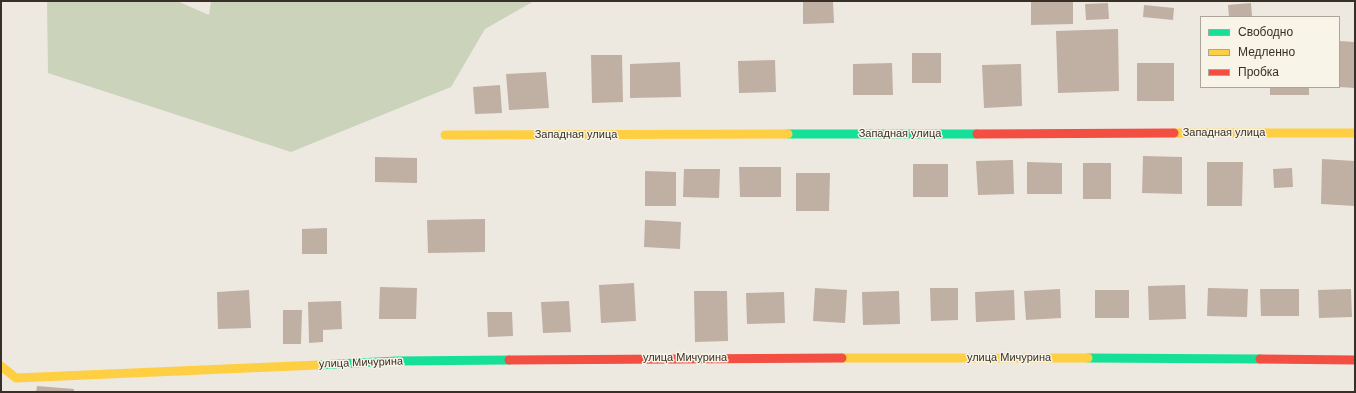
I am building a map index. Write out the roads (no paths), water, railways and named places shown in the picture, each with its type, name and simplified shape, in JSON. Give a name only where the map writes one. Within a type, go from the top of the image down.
[{"type":"street","name":"Западная улица","points":[[445,135],[1355,133]]},
{"type":"street","name":"улица Мичурина","points":[[1,366],[16,378],[397,361],[794,358],[1355,360]]}]
